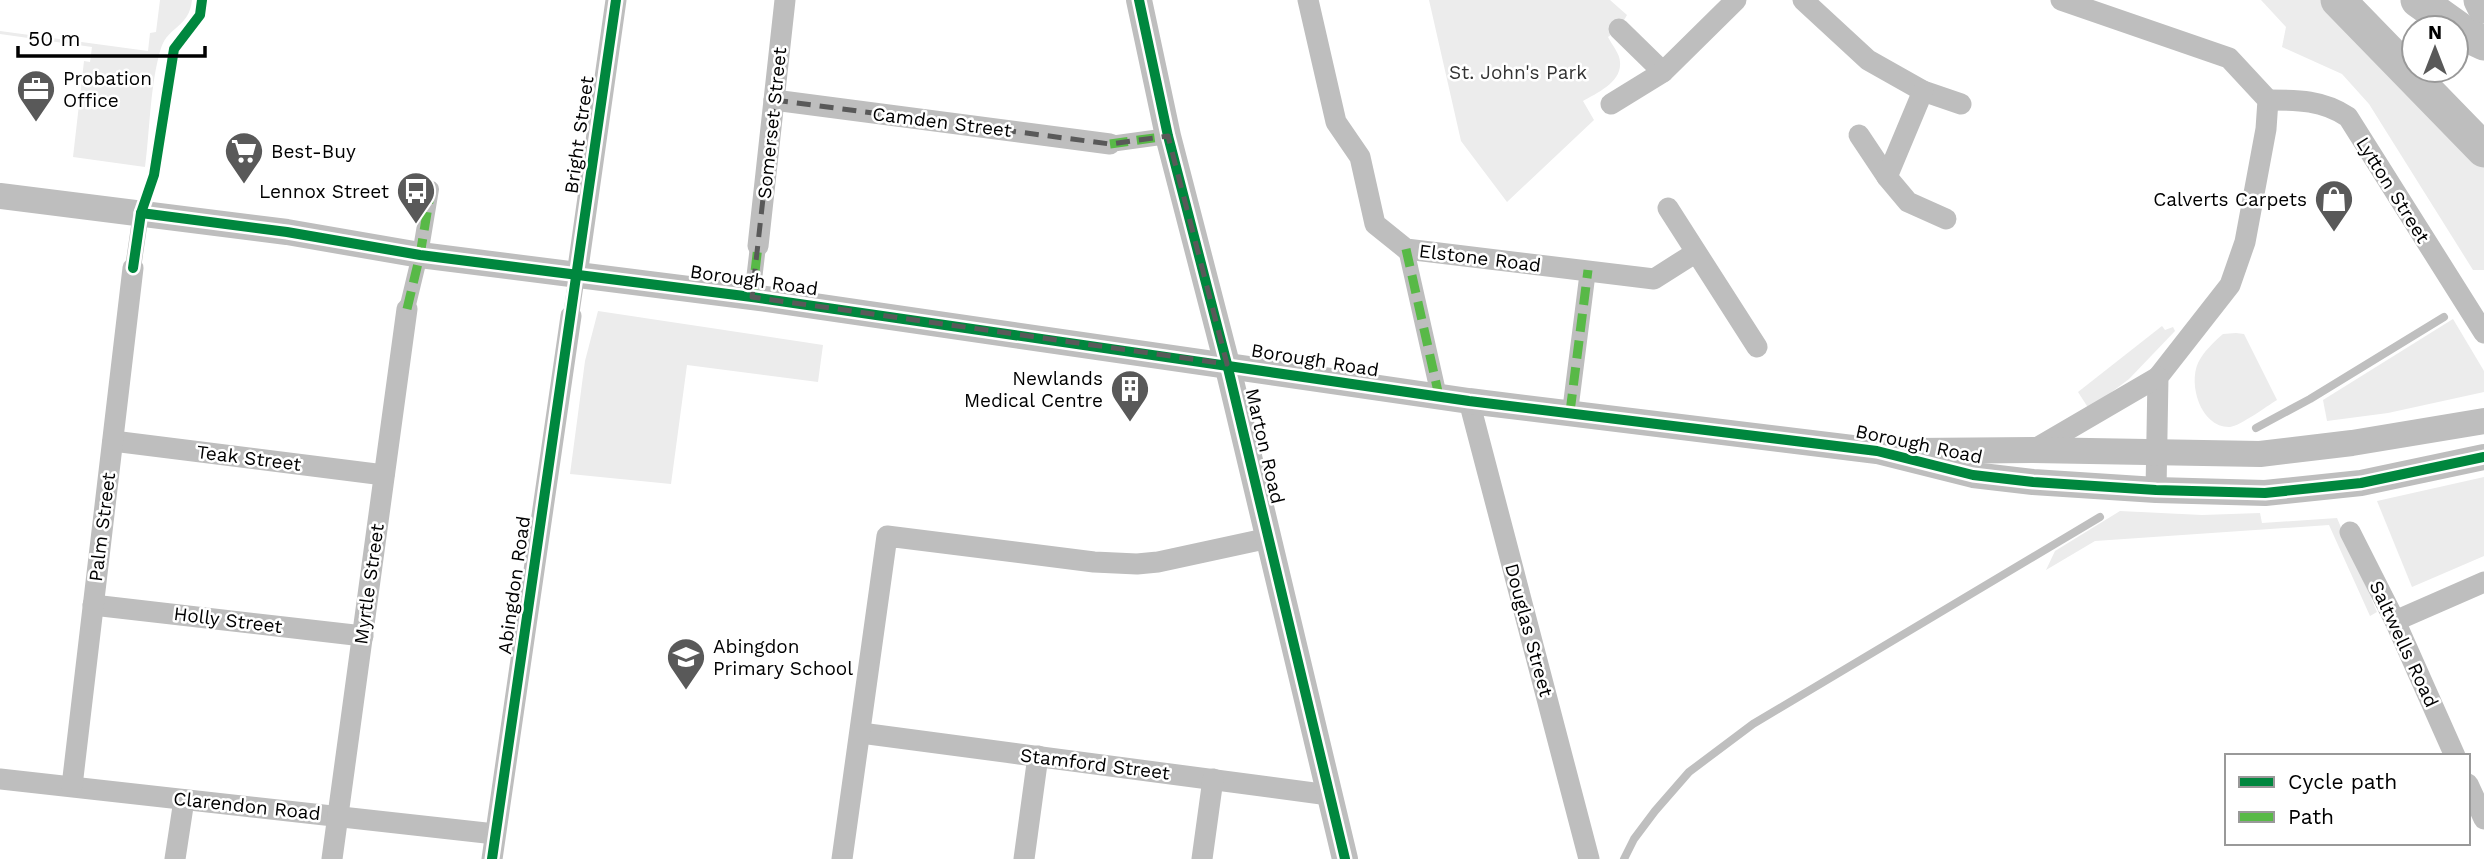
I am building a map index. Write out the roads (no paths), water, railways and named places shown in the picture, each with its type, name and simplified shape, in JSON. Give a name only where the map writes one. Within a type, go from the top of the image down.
[{"type":"highway","points":[[2338,0],[2484,149]]},
{"type":"highway","points":[[2418,0],[2484,43]]},
{"type":"highway","points":[[2481,0],[2484,6]]},
{"type":"street","name":"Bright Street","points":[[577,275],[616,0]]},
{"type":"street","name":"Somerset Street","points":[[758,246],[786,0]]},
{"type":"street","name":"Marton Road","points":[[1139,0],[1168,136],[1227,364],[1345,859]]},
{"type":"street","name":"Elstone Road","points":[[1308,0],[1336,122],[1360,157],[1375,224],[1406,249],[1654,279],[1695,253]]},
{"type":"street","points":[[1611,104],[1663,72],[1735,0]]},
{"type":"street","points":[[1803,0],[1868,60],[1923,91],[1961,104]]},
{"type":"street","points":[[2033,450],[2158,377],[2230,285],[2245,242],[2266,129],[2268,100],[2229,58],[2061,0]]},
{"type":"street","points":[[1619,29],[1663,72]]},
{"type":"street","points":[[1887,177],[1923,91]]},
{"type":"street","name":"Camden Street","points":[[774,100],[1110,144]]},
{"type":"street","name":"Lytton Street","points":[[2268,100],[2318,102],[2348,117],[2484,332]]},
{"type":"street","points":[[1859,135],[1887,177],[1908,202],[1946,219]]},
{"type":"street","points":[[1110,144],[1168,136]]},
{"type":"street","points":[[407,309],[420,255],[431,189]]},
{"type":"street","name":"Borough Road","points":[[0,197],[287,232],[420,255],[752,297],[1469,401],[1877,451],[1973,475],[2156,491],[2265,493],[2361,483],[2484,457]]},
{"type":"street","points":[[1668,208],[1757,347]]},
{"type":"street","points":[[133,268],[141,213]]},
{"type":"street","points":[[752,297],[758,246]]},
{"type":"street","points":[[1406,249],[1439,396]]},
{"type":"street","name":"Palm Street","points":[[72,786],[133,268]]},
{"type":"street","points":[[1570,412],[1588,271]]},
{"type":"street","points":[[571,316],[577,275]]},
{"type":"street","name":"Myrtle Street","points":[[332,859],[407,309]]},
{"type":"street","name":"Abingdon Road","points":[[492,859],[571,316]]},
{"type":"street","points":[[2156,491],[2158,377]]},
{"type":"street","name":"Douglas Street","points":[[1469,401],[1589,859]]},
{"type":"street","name":"Borough Road","points":[[1877,451],[2033,450],[2260,454],[2352,443],[2484,421]]},
{"type":"street","name":"Teak Street","points":[[113,441],[384,475]]},
{"type":"street","name":"Saltwells Road","points":[[2350,532],[2395,621],[2454,754]]},
{"type":"street","points":[[842,859],[887,536],[1094,562],[1137,564],[1269,538]]},
{"type":"street","points":[[2395,621],[2484,583]]},
{"type":"street","name":"Holly Street","points":[[93,605],[363,636]]},
{"type":"street","name":"Stamford Street","points":[[861,733],[1329,795]]},
{"type":"street","points":[[1024,859],[1038,756]]},
{"type":"street","name":"Clarendon Road","points":[[0,779],[495,834]]},
{"type":"street","points":[[1202,859],[1213,779]]},
{"type":"street","points":[[2470,788],[2484,819]]},
{"type":"street","points":[[175,859],[184,800]]},
{"type":"waterway","points":[[2256,428],[2310,399],[2444,317]]},
{"type":"waterway","points":[[1624,859],[1634,839],[1689,772],[1753,724],[2100,517]]},
{"type":"place","name":"Probation Office","points":[[36,123]]},
{"type":"place","name":"Best-Buy","points":[[244,185]]},
{"type":"place","name":"Lennox Street","points":[[416,225]]},
{"type":"place","name":"Calverts Carpets","points":[[2334,233]]},
{"type":"place","name":"Newlands Medical Centre","points":[[1130,423]]},
{"type":"place","name":"Abingdon Primary School","points":[[686,691]]},
{"type":"park label","name":"St. John's Park","points":[[1518,72]]}]
